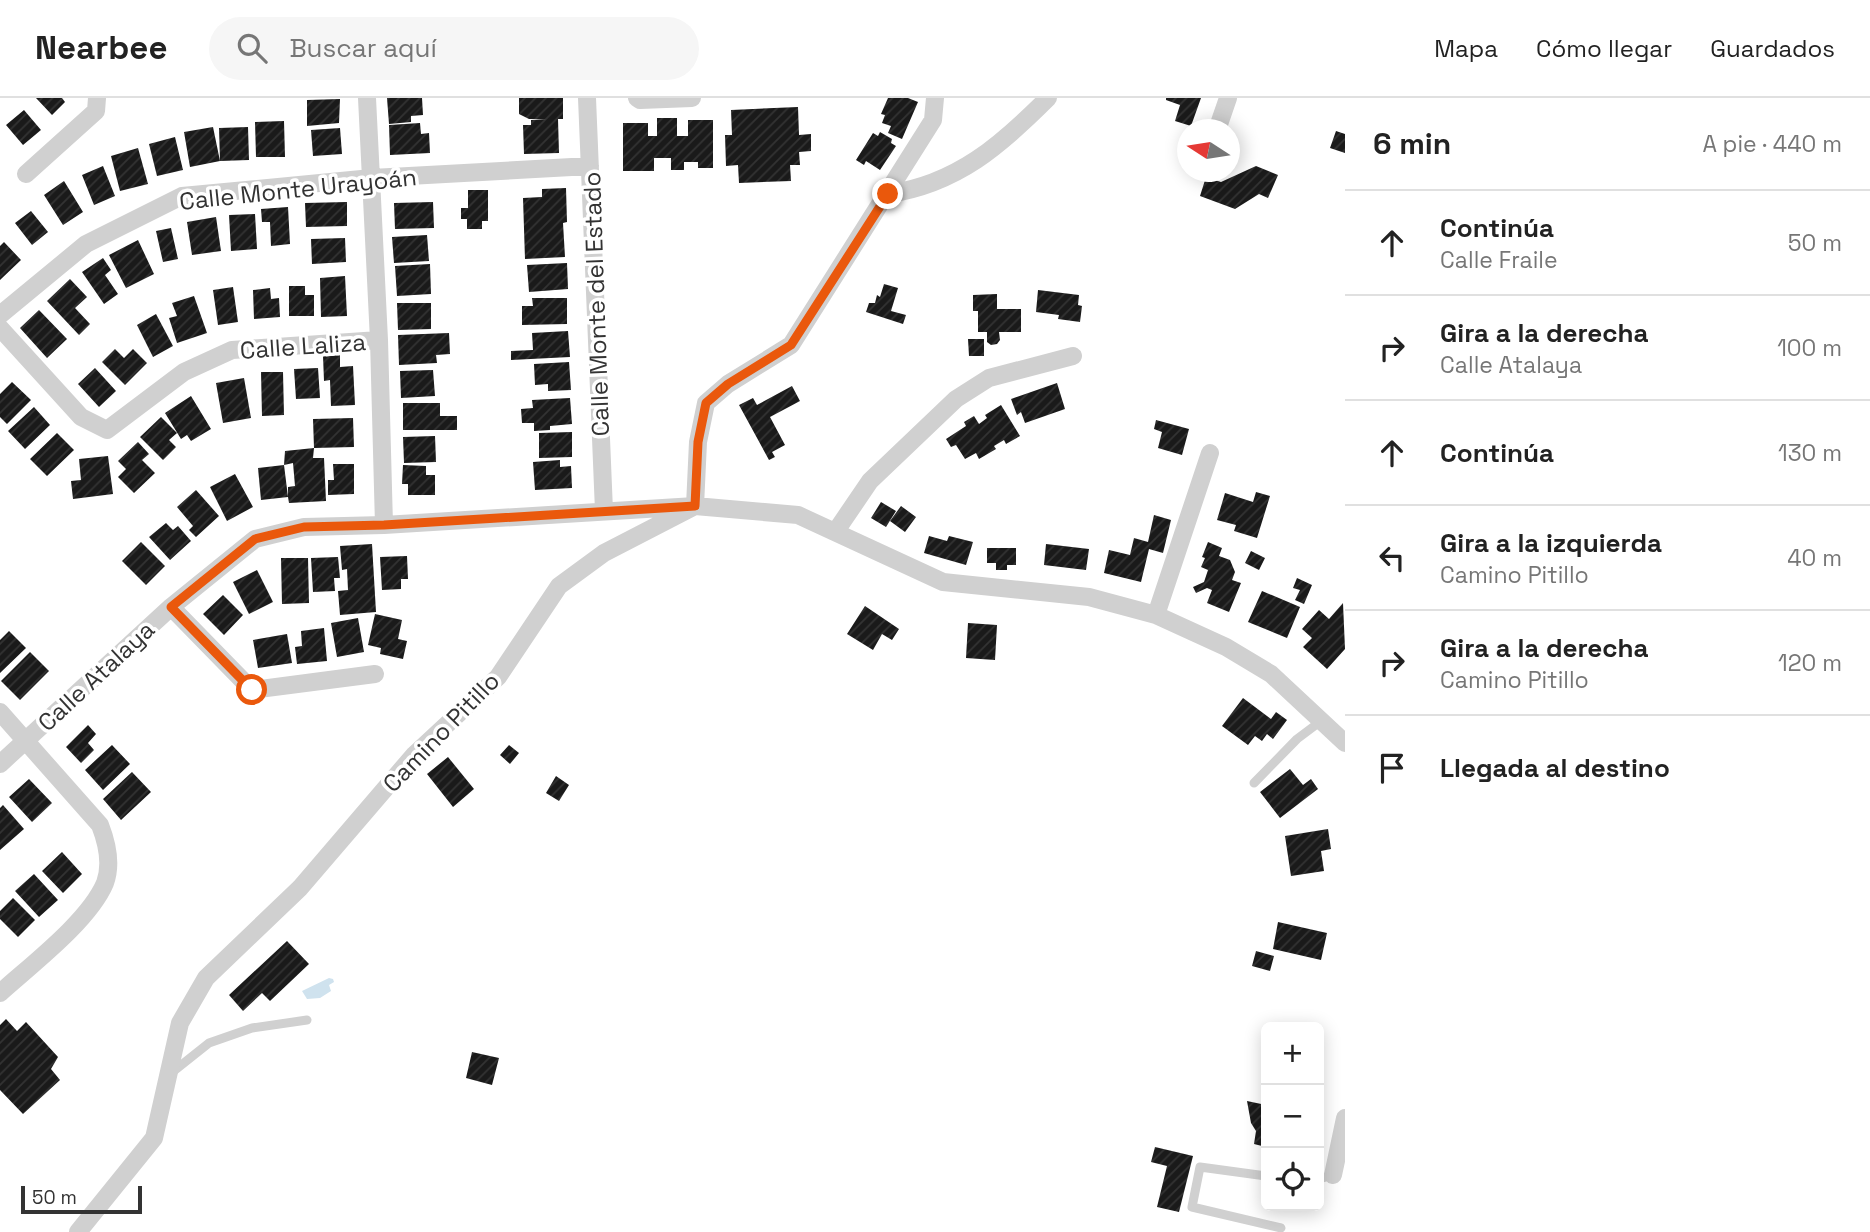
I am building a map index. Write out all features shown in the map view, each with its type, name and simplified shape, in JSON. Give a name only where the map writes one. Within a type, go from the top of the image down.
[{"type":"street","points":[[26,174],[96,111],[97,98]]},
{"type":"street","points":[[367,98],[379,340],[384,525]]},
{"type":"street","name":"Calle Monte del Estado","points":[[587,98],[604,511]]},
{"type":"street","points":[[637,98],[692,98]]},
{"type":"street","points":[[695,506],[698,442],[706,403],[728,384],[791,345],[933,120],[935,98]]},
{"type":"street","points":[[888,194],[915,190],[953,174],[988,152],[1019,127],[1048,98]]},
{"type":"street","points":[[1221,119],[1228,98]]},
{"type":"street","name":"Calle Monte Urayoán","points":[[0,315],[86,244],[182,196],[372,178],[590,166]]},
{"type":"street","name":"Calle Laliza","points":[[0,328],[81,417],[107,430],[184,372],[232,350],[379,340]]},
{"type":"street","points":[[836,531],[870,481],[956,399],[989,378],[1073,356]]},
{"type":"street","points":[[1156,615],[1210,453]]},
{"type":"street","name":"Calle Atalaya","points":[[0,764],[171,607],[255,539],[304,527],[384,525],[695,506],[798,515],[943,582],[1088,597],[1156,615],[1226,647],[1271,674],[1345,743]]},
{"type":"street","name":"Camino Pitillo","points":[[78,1232],[154,1138],[180,1023],[206,978],[300,888],[414,755],[498,677],[559,586],[604,553],[695,506]]},
{"type":"street","points":[[171,607],[252,690],[375,674]]},
{"type":"street","points":[[0,712],[100,825],[109,848],[105,882],[83,916],[0,993]]},
{"type":"street","points":[[1326,1177],[1345,1118]]},
{"type":"lane","points":[[1254,783],[1297,739],[1321,721]]},
{"type":"lane","points":[[169,1075],[209,1044],[252,1028],[307,1020]]},
{"type":"lane","points":[[1261,1175],[1200,1167],[1192,1207],[1281,1228]]},
{"type":"water","points":[[329,978],[334,982],[329,985],[331,991],[320,998],[307,999],[302,991]]},
{"type":"building","points":[[36,98],[62,98],[65,102],[52,115]]},
{"type":"building","points":[[387,98],[422,98],[423,115],[411,116],[411,122],[389,124]]},
{"type":"building","points":[[519,98],[563,98],[563,119],[558,119],[559,153],[524,154],[523,125],[531,125],[531,120],[546,119],[529,119],[519,114]]},
{"type":"building","points":[[888,98],[908,98],[918,102],[902,139],[888,133],[891,126],[882,123],[885,115],[881,114]]},
{"type":"building","points":[[1201,98],[1194,119],[1177,119],[1177,122],[1175,121],[1180,105],[1166,100]]},
{"type":"building","points":[[340,99],[339,123],[307,126],[307,100]]},
{"type":"building","points":[[798,107],[799,135],[811,134],[811,151],[799,152],[800,165],[790,165],[791,181],[739,183],[738,165],[726,166],[725,135],[732,135],[731,110]]},
{"type":"building","points":[[24,110],[41,130],[23,145],[6,125]]},
{"type":"building","points":[[657,118],[677,118],[677,136],[688,136],[688,120],[713,120],[713,168],[698,168],[698,162],[684,162],[684,170],[671,170],[671,158],[654,158],[654,171],[623,171],[623,123],[648,123],[648,136],[657,136]]},
{"type":"building","points":[[284,121],[285,157],[256,157],[255,122]]},
{"type":"building","points":[[420,123],[421,134],[429,133],[430,153],[390,155],[389,125]]},
{"type":"building","points":[[213,127],[220,161],[190,167],[184,132]]},
{"type":"building","points":[[248,127],[249,160],[220,161],[219,128]]},
{"type":"building","points":[[340,128],[342,154],[313,156],[311,130]]},
{"type":"building","points":[[1336,131],[1345,134],[1345,153],[1330,148]]},
{"type":"building","points":[[880,132],[892,139],[891,143],[896,146],[880,170],[866,161],[864,165],[856,160],[873,133],[878,136]]},
{"type":"building","points":[[175,137],[183,170],[157,176],[149,144]]},
{"type":"building","points":[[138,148],[148,184],[120,191],[111,156]]},
{"type":"building","points":[[103,166],[115,196],[94,205],[82,175]]},
{"type":"building","points":[[1256,166],[1278,175],[1268,198],[1259,194],[1235,209],[1200,196],[1204,182],[1240,182],[1240,173]]},
{"type":"building","points":[[64,181],[83,212],[63,225],[44,195]]},
{"type":"building","points":[[566,188],[567,222],[563,223],[565,257],[525,259],[523,198],[542,197],[542,189]]},
{"type":"building","points":[[468,190],[488,190],[488,221],[482,221],[482,229],[467,229],[467,219],[461,219],[461,208],[468,208]]},
{"type":"building","points":[[347,202],[347,226],[306,227],[305,203]]},
{"type":"building","points":[[433,202],[434,228],[395,229],[394,203]]},
{"type":"building","points":[[288,207],[290,244],[271,246],[270,222],[262,222],[261,209]]},
{"type":"building","points":[[31,211],[48,232],[32,245],[15,223]]},
{"type":"building","points":[[255,214],[257,249],[231,251],[229,215]]},
{"type":"building","points":[[216,217],[221,251],[192,255],[187,222]]},
{"type":"building","points":[[171,228],[178,259],[163,262],[156,231]]},
{"type":"building","points":[[427,235],[429,261],[394,263],[392,237]]},
{"type":"building","points":[[345,238],[346,262],[312,264],[311,239]]},
{"type":"building","points":[[138,240],[154,274],[126,288],[109,255]]},
{"type":"building","points":[[4,242],[21,260],[0,280],[0,246]]},
{"type":"building","points":[[103,258],[111,270],[105,275],[118,294],[104,304],[82,272]]},
{"type":"building","points":[[567,263],[568,289],[529,292],[527,265]]},
{"type":"building","points":[[430,264],[431,294],[397,296],[395,266]]},
{"type":"building","points":[[345,276],[347,316],[321,317],[320,278]]},
{"type":"building","points":[[70,279],[87,297],[75,308],[90,324],[79,335],[47,301]]},
{"type":"building","points":[[884,284],[898,288],[891,311],[906,315],[903,324],[866,312],[869,303],[875,303],[877,295],[880,297]]},
{"type":"building","points":[[289,286],[305,286],[305,295],[314,295],[314,316],[289,316]]},
{"type":"building","points":[[233,287],[238,322],[218,325],[213,290]]},
{"type":"building","points":[[270,288],[271,299],[279,298],[280,317],[254,319],[253,290]]},
{"type":"building","points":[[1038,290],[1079,295],[1078,305],[1082,306],[1080,322],[1058,319],[1059,315],[1036,312]]},
{"type":"building","points":[[997,294],[997,309],[1021,309],[1021,332],[999,332],[1000,340],[991,345],[987,342],[987,332],[978,332],[978,311],[973,311],[973,295]]},
{"type":"building","points":[[194,296],[207,333],[177,343],[169,318],[177,316],[172,303]]},
{"type":"building","points":[[532,298],[567,298],[567,324],[522,325],[522,306],[533,306]]},
{"type":"building","points":[[397,303],[431,303],[431,329],[398,330]]},
{"type":"building","points":[[39,310],[67,339],[47,358],[20,328]]},
{"type":"building","points":[[156,314],[173,346],[153,357],[137,325]]},
{"type":"building","points":[[568,331],[570,357],[511,360],[511,351],[533,350],[532,333]]},
{"type":"building","points":[[449,333],[450,354],[436,355],[437,363],[399,365],[398,335]]},
{"type":"building","points":[[968,339],[984,339],[984,356],[969,356]]},
{"type":"building","points":[[115,349],[124,358],[133,349],[147,363],[125,385],[102,362]]},
{"type":"building","points":[[340,355],[340,367],[353,366],[355,405],[331,406],[330,380],[324,381],[323,356]]},
{"type":"building","points":[[569,362],[571,390],[548,391],[548,384],[535,385],[534,364]]},
{"type":"building","points":[[95,368],[116,391],[99,407],[78,384]]},
{"type":"building","points":[[318,368],[320,398],[296,399],[294,369]]},
{"type":"building","points":[[433,370],[435,396],[401,398],[400,371]]},
{"type":"building","points":[[261,372],[283,372],[284,415],[262,416]]},
{"type":"building","points":[[244,378],[251,418],[223,423],[216,383]]},
{"type":"building","points":[[12,382],[31,400],[7,424],[0,417],[0,394]]},
{"type":"building","points":[[1057,383],[1065,409],[1025,423],[1021,412],[1017,415],[1011,399]]},
{"type":"building","points":[[792,386],[800,401],[770,417],[785,445],[772,452],[775,457],[769,460],[739,405],[753,398],[757,405]]},
{"type":"building","points":[[191,396],[211,429],[191,441],[187,435],[181,439],[165,413]]},
{"type":"building","points":[[570,398],[572,424],[534,431],[534,423],[522,423],[521,409],[533,408],[532,400]]},
{"type":"building","points":[[403,403],[440,403],[440,416],[457,416],[457,430],[403,430]]},
{"type":"building","points":[[1001,405],[1020,436],[1006,444],[1004,440],[994,446],[996,449],[979,459],[976,453],[965,459],[956,445],[951,447],[946,439],[966,426],[964,422],[974,416],[979,424],[987,418],[985,415]]},
{"type":"building","points":[[34,407],[50,425],[25,449],[8,431]]},
{"type":"building","points":[[161,417],[177,433],[169,440],[176,447],[163,460],[140,437]]},
{"type":"building","points":[[353,418],[354,447],[314,448],[313,419]]},
{"type":"building","points":[[1156,420],[1189,429],[1182,455],[1158,448],[1162,432],[1154,429]]},
{"type":"building","points":[[572,432],[572,457],[539,458],[539,433]]},
{"type":"building","points":[[57,433],[74,450],[47,476],[30,459]]},
{"type":"building","points":[[435,436],[436,462],[404,463],[403,437]]},
{"type":"building","points":[[138,442],[149,454],[142,460],[155,473],[134,493],[118,477],[126,469],[118,461]]},
{"type":"building","points":[[314,448],[313,458],[324,458],[326,501],[289,503],[288,487],[295,486],[293,463],[284,465],[285,451]]},
{"type":"building","points":[[108,456],[113,494],[73,499],[71,481],[81,480],[79,459]]},
{"type":"building","points":[[560,460],[560,467],[571,466],[572,488],[535,490],[533,462]]},
{"type":"building","points":[[333,464],[354,464],[354,494],[328,495],[328,480],[334,480]]},
{"type":"building","points":[[284,465],[288,497],[261,500],[258,468]]},
{"type":"building","points":[[403,465],[426,466],[426,475],[435,475],[435,495],[408,495],[408,484],[402,484]]},
{"type":"building","points":[[235,474],[253,507],[227,521],[210,487]]},
{"type":"building","points":[[196,490],[219,516],[196,537],[189,530],[193,526],[177,507]]},
{"type":"building","points":[[1256,492],[1270,496],[1257,538],[1234,531],[1236,525],[1217,520],[1225,493],[1253,502]]},
{"type":"building","points":[[881,502],[896,511],[886,527],[871,518]]},
{"type":"building","points":[[901,506],[916,517],[905,532],[890,521]]},
{"type":"building","points":[[1154,515],[1171,520],[1163,553],[1149,549],[1141,582],[1104,573],[1109,550],[1130,555],[1134,538],[1148,542]]},
{"type":"building","points":[[166,523],[173,530],[178,526],[191,541],[170,560],[149,537]]},
{"type":"building","points":[[929,536],[947,541],[949,536],[973,542],[966,565],[924,553]]},
{"type":"building","points":[[141,542],[165,566],[146,585],[122,561]]},
{"type":"building","points":[[1208,542],[1222,548],[1219,556],[1230,560],[1235,572],[1232,580],[1241,583],[1229,612],[1207,603],[1212,590],[1207,588],[1196,593],[1193,587],[1204,582],[1208,570],[1201,567]]},
{"type":"building","points":[[372,544],[376,612],[340,615],[338,591],[348,590],[347,569],[342,570],[340,546]]},
{"type":"building","points":[[1046,544],[1089,549],[1086,570],[1044,565]]},
{"type":"building","points":[[987,548],[1016,548],[1016,565],[1007,565],[1007,570],[996,570],[996,563],[987,563]]},
{"type":"building","points":[[1251,551],[1265,558],[1259,570],[1245,563]]},
{"type":"building","points":[[407,556],[408,579],[401,579],[401,589],[382,590],[380,557]]},
{"type":"building","points":[[338,557],[340,578],[334,578],[335,591],[313,592],[311,558]]},
{"type":"building","points":[[281,558],[308,558],[309,603],[282,604]]},
{"type":"building","points":[[257,570],[273,602],[249,614],[233,582]]},
{"type":"building","points":[[1297,578],[1312,585],[1304,604],[1295,600],[1300,590],[1293,588]]},
{"type":"building","points":[[1262,591],[1300,607],[1287,638],[1248,622]]},
{"type":"building","points":[[223,595],[243,615],[224,635],[203,614]]},
{"type":"building","points":[[1343,603],[1345,649],[1327,669],[1303,647],[1312,638],[1302,629],[1319,610],[1329,619]]},
{"type":"building","points":[[865,606],[899,629],[892,640],[882,634],[873,650],[847,634]]},
{"type":"building","points":[[375,614],[402,620],[398,639],[407,641],[403,659],[380,654],[381,648],[368,645]]},
{"type":"building","points":[[358,618],[364,652],[337,657],[331,623]]},
{"type":"building","points":[[968,623],[997,625],[995,660],[966,658]]},
{"type":"building","points":[[324,628],[327,661],[297,664],[295,647],[302,646],[301,631]]},
{"type":"building","points":[[9,631],[26,648],[0,673],[0,640]]},
{"type":"building","points":[[287,634],[292,663],[258,668],[253,640]]},
{"type":"building","points":[[30,652],[49,671],[20,700],[1,681]]},
{"type":"building","points":[[1243,698],[1271,719],[1276,712],[1287,720],[1273,739],[1267,734],[1262,741],[1255,736],[1248,745],[1222,726]]},
{"type":"building","points":[[88,725],[96,734],[88,743],[94,750],[81,763],[66,747]]},
{"type":"building","points":[[112,745],[130,764],[103,790],[85,770]]},
{"type":"building","points":[[509,745],[519,753],[510,764],[500,755]]},
{"type":"building","points":[[448,757],[474,789],[453,807],[427,774]]},
{"type":"building","points":[[1290,769],[1303,785],[1311,779],[1318,789],[1280,818],[1260,792]]},
{"type":"building","points":[[132,772],[151,792],[121,820],[103,799]]},
{"type":"building","points":[[556,776],[569,785],[559,801],[546,793]]},
{"type":"building","points":[[29,779],[52,803],[32,822],[9,797]]},
{"type":"building","points":[[3,805],[24,829],[0,850],[0,808]]},
{"type":"building","points":[[1328,829],[1331,849],[1321,851],[1324,871],[1291,876],[1285,836]]},
{"type":"building","points":[[62,852],[82,874],[63,893],[42,871]]},
{"type":"building","points":[[34,874],[58,900],[39,917],[15,891]]},
{"type":"building","points":[[13,898],[35,920],[18,937],[0,919],[0,911]]},
{"type":"building","points":[[1278,922],[1327,933],[1321,960],[1273,949]]},
{"type":"building","points":[[287,941],[309,964],[270,1001],[262,993],[243,1011],[229,995]]},
{"type":"building","points":[[1256,951],[1274,956],[1270,971],[1252,966]]},
{"type":"building","points":[[6,1019],[17,1031],[26,1022],[58,1057],[51,1069],[60,1080],[23,1114],[0,1090],[0,1025]]},
{"type":"building","points":[[472,1052],[499,1058],[492,1085],[466,1078]]},
{"type":"building","points":[[1247,1101],[1261,1104],[1261,1146],[1254,1144],[1256,1131],[1251,1123]]},
{"type":"building","points":[[1155,1147],[1193,1156],[1179,1212],[1157,1207],[1167,1166],[1151,1162]]},
{"type":"route","points":[[252,690],[171,607],[255,539],[304,527],[384,525],[695,506],[698,442],[706,403],[728,384],[791,345],[888,194]]}]
